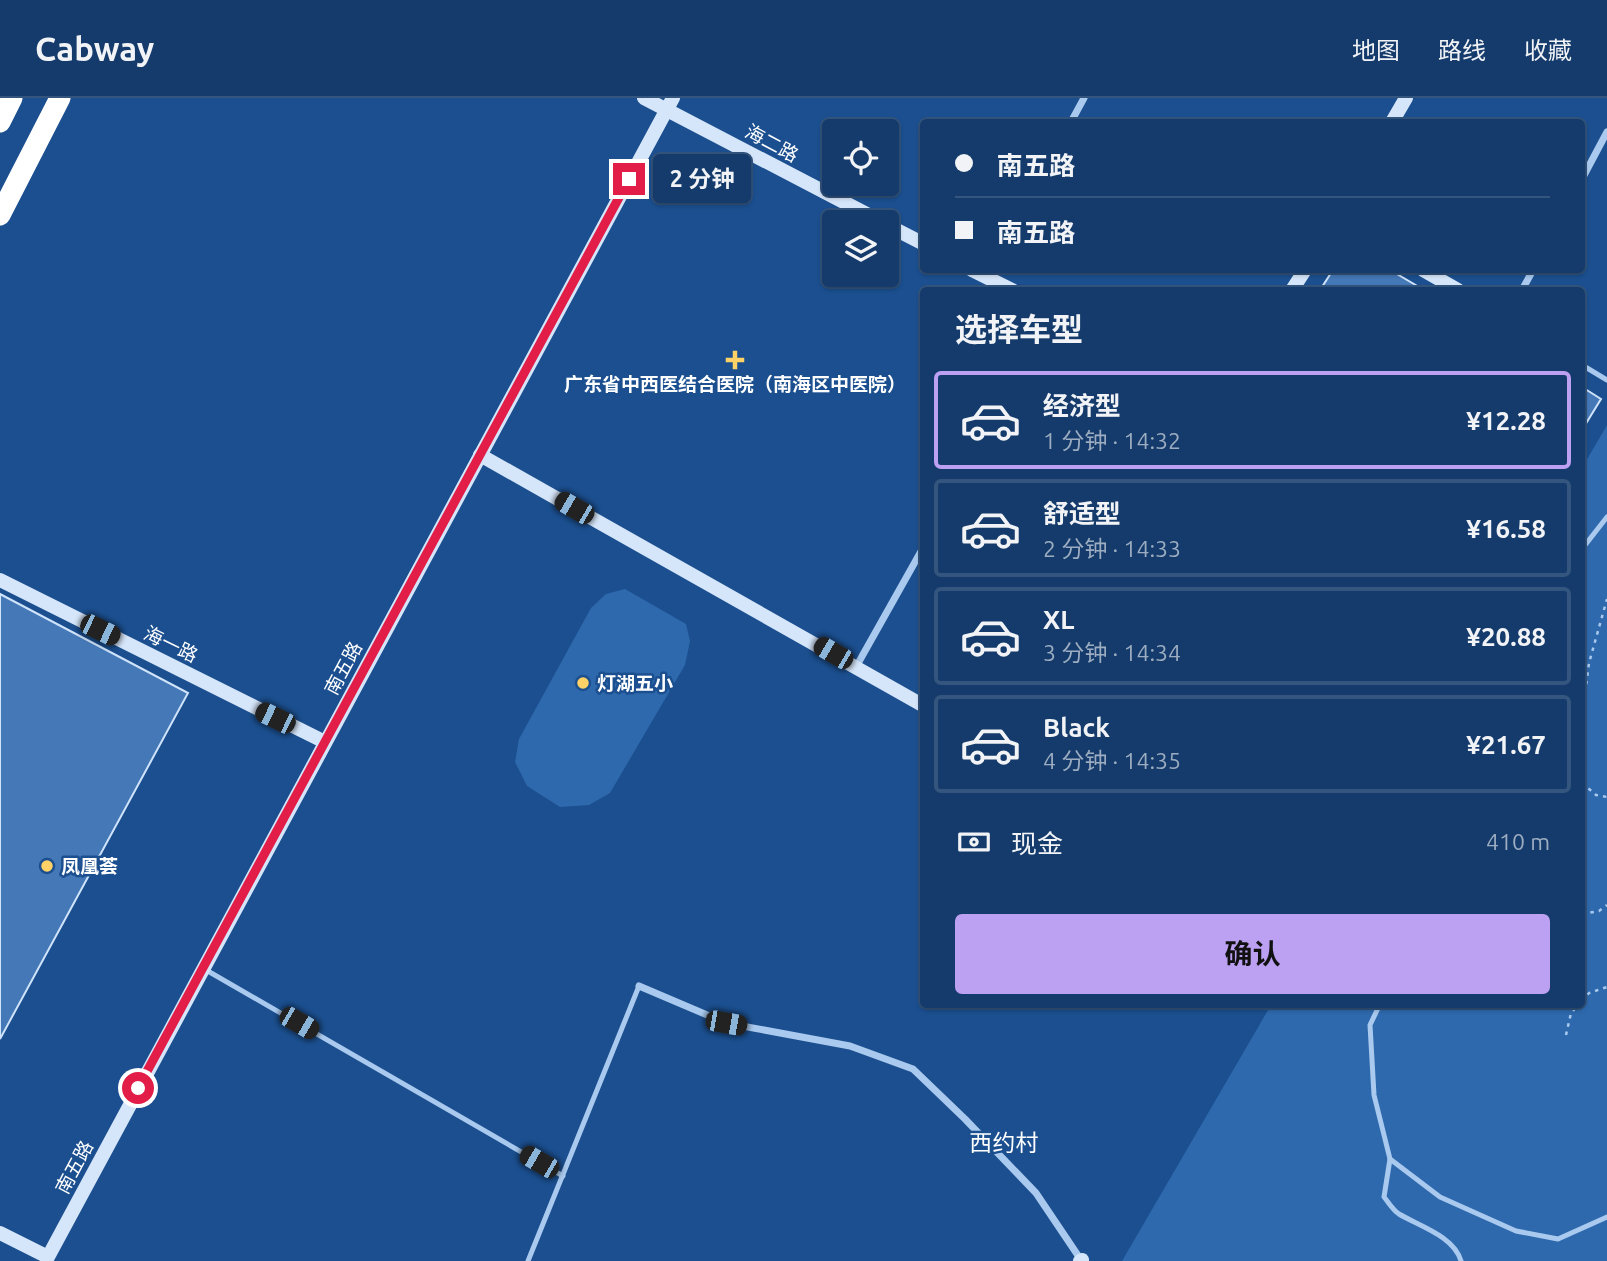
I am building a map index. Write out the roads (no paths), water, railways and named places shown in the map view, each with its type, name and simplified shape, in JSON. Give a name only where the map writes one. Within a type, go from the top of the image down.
[{"type":"highway","points":[[0,122],[12,98]]},
{"type":"highway","points":[[0,215],[60,98]]},
{"type":"street","name":"海二路","points":[[644,98],[670,104],[860,210]]},
{"type":"street","points":[[1074,119],[1084,98]]},
{"type":"street","points":[[1394,119],[1406,98]]},
{"type":"street","name":"南五路","points":[[0,1233],[48,1257],[670,104]]},
{"type":"street","points":[[1585,172],[1607,132]]},
{"type":"street","points":[[899,231],[920,242]]},
{"type":"street","points":[[1428,273],[1453,287]]},
{"type":"street","points":[[993,274],[1008,287]]},
{"type":"street","points":[[480,455],[920,704]]},
{"type":"street","points":[[856,667],[920,553]]},
{"type":"street","name":"海一路","points":[[0,580],[325,742]]},
{"type":"street","points":[[639,986],[726,1023],[849,1046],[913,1069],[1035,1193],[1081,1261]]},
{"type":"lane","points":[[1585,367],[1607,380]]},
{"type":"lane","points":[[1585,545],[1607,517]]},
{"type":"lane","points":[[203,968],[563,1175]]},
{"type":"lane","points":[[528,1261],[639,986]]},
{"type":"lane","points":[[1378,1008],[1370,1025],[1374,1095],[1390,1159],[1384,1197],[1396,1212],[1444,1239],[1459,1254],[1461,1261]]},
{"type":"lane","points":[[1390,1159],[1440,1197],[1516,1231],[1559,1239],[1607,1217]]},
{"type":"place","name":"广东省中西医结合医院（南海区中医院）","points":[[735,360]]},
{"type":"place","name":"灯湖五小","points":[[583,683]]},
{"type":"place","name":"凤凰荟","points":[[47,866]]},
{"type":"district","name":"西约村","points":[[1004,1142]]}]
